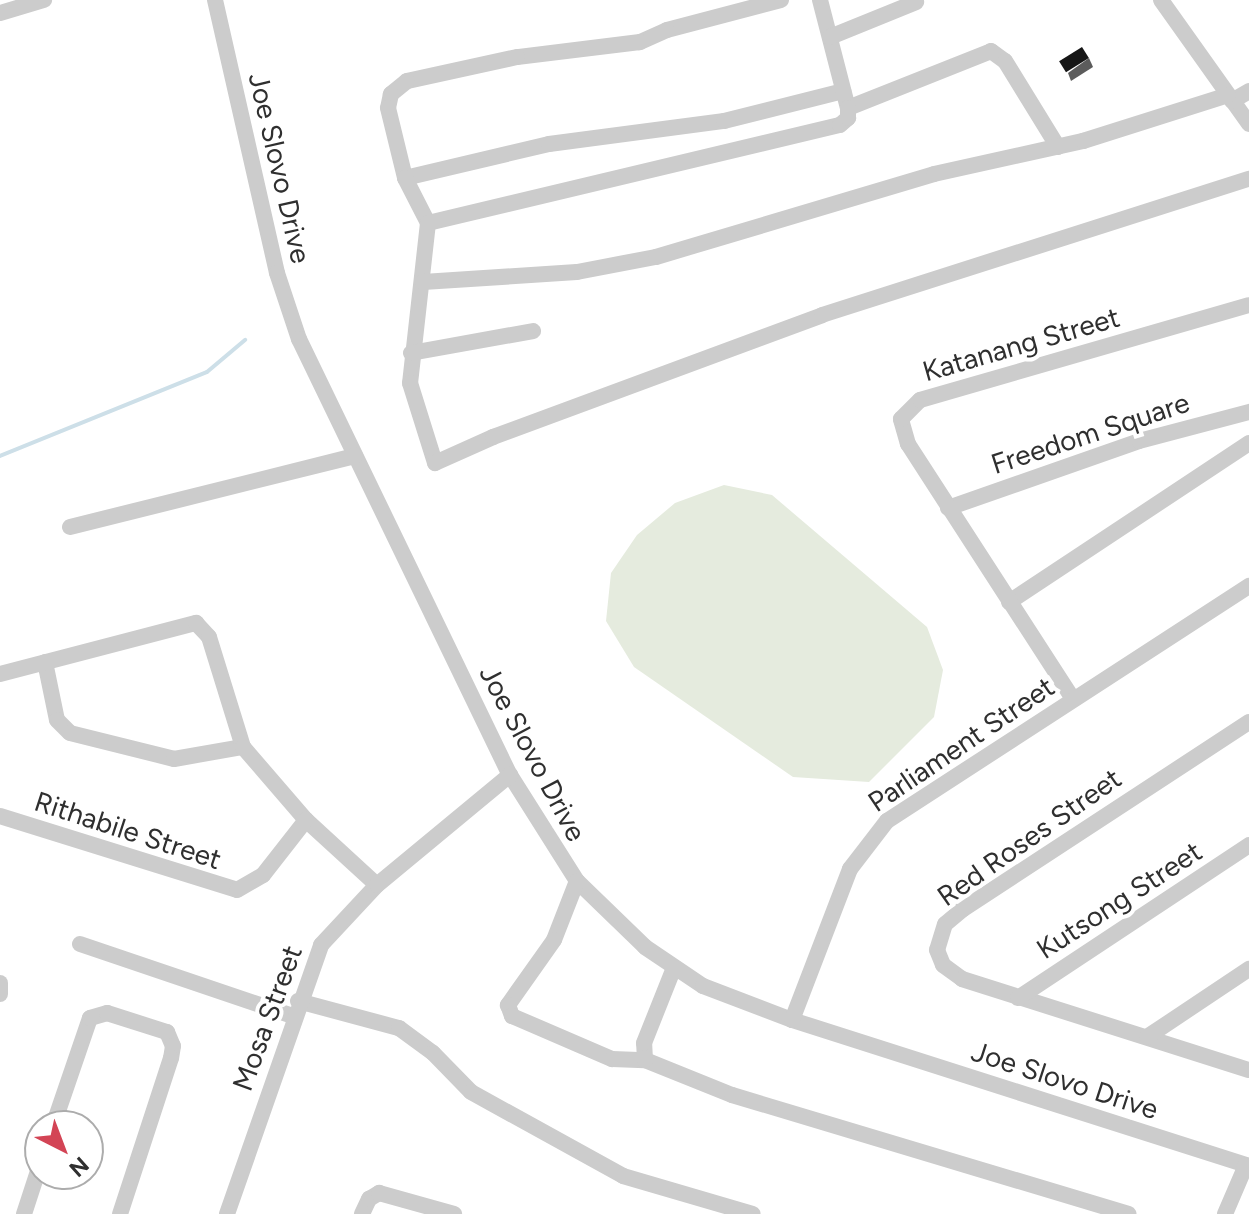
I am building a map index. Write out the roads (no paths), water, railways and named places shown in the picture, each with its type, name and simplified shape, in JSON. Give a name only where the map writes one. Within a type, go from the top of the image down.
[{"type":"street","points":[[8,7],[44,0]]},
{"type":"street","name":"Joe Slovo Drive","points":[[215,0],[283,293],[355,456],[510,775],[577,881],[673,970],[792,1020],[1247,1165]]},
{"type":"street","points":[[781,0],[667,30],[640,42],[517,57],[400,84],[391,94],[388,108],[405,178],[428,223],[423,282],[411,353],[416,414],[435,463],[522,426],[822,315],[1249,179]]},
{"type":"street","points":[[428,223],[840,125],[848,118],[848,108],[820,0]]},
{"type":"street","points":[[1161,0],[1249,124]]},
{"type":"street","points":[[830,37],[916,2]]},
{"type":"street","points":[[848,108],[991,51],[1005,61],[1058,147]]},
{"type":"street","points":[[405,178],[549,144],[724,121],[843,91]]},
{"type":"street","points":[[423,282],[577,272],[643,260],[934,174],[1058,147],[1249,91]]},
{"type":"street","name":"Katanang Street","points":[[1073,699],[948,508],[904,435],[901,419],[912,404],[1249,305]]},
{"type":"street","points":[[411,353],[533,331]]},
{"type":"street","name":"Freedom Square","points":[[948,508],[1139,441],[1249,412]]},
{"type":"street","points":[[1009,602],[1249,443]]},
{"type":"street","points":[[70,527],[355,456]]},
{"type":"street","name":"Parliament Street","points":[[792,1020],[840,891],[870,838],[907,805],[1249,586]]},
{"type":"street","points":[[0,674],[196,623],[209,637],[243,747],[306,820],[377,885]]},
{"type":"street","points":[[45,662],[57,720],[70,733],[174,759],[243,747]]},
{"type":"street","name":"Red Roses Street","points":[[1249,722],[945,924],[937,950],[949,972],[1018,998],[1249,1070]]},
{"type":"street","name":"Mosa Street","points":[[227,1214],[295,1008],[321,945],[377,885],[510,775]]},
{"type":"street","name":"Rithabile Street","points":[[0,816],[237,890],[263,875],[306,820]]},
{"type":"street","name":"Kutsong Street","points":[[1018,998],[1249,845]]},
{"type":"street","points":[[577,881],[558,932],[507,1012],[599,1054],[645,1060],[732,1095],[1129,1214]]},
{"type":"street","points":[[80,944],[295,1008],[399,1028],[471,1092],[623,1176],[753,1214]]},
{"type":"street","points":[[1147,1037],[1249,969]]},
{"type":"street","points":[[645,1060],[644,1043],[673,970]]},
{"type":"street","points":[[0,983],[0,994]]},
{"type":"street","points":[[58,1110],[90,1018],[107,1013],[167,1032],[171,1058],[120,1214]]},
{"type":"street","points":[[1225,1214],[1247,1165]]},
{"type":"street","points":[[24,1214],[32,1190]]},
{"type":"street","points":[[362,1214],[369,1199],[379,1193],[454,1214]]},
{"type":"waterway","points":[[0,456],[207,372],[245,340]]}]
